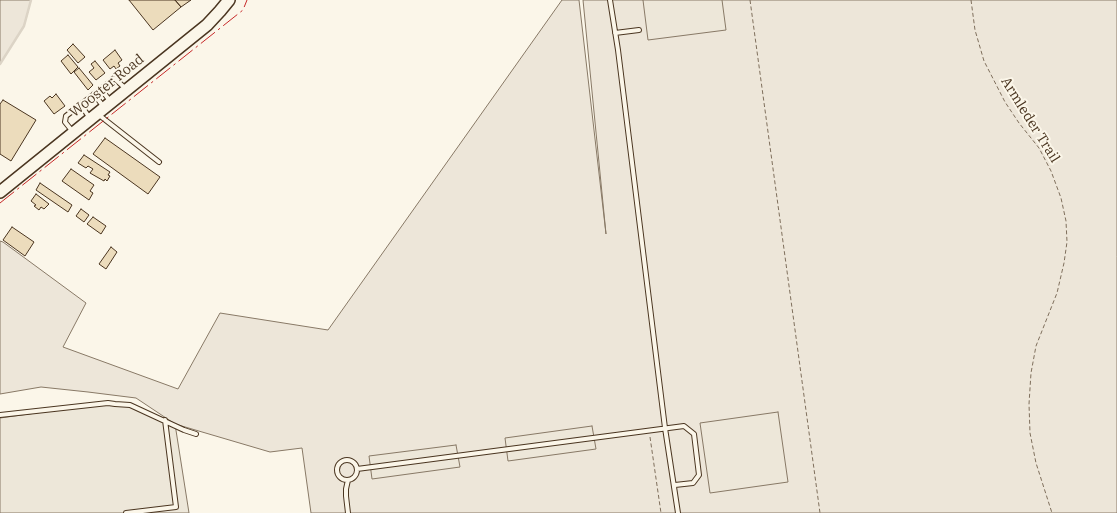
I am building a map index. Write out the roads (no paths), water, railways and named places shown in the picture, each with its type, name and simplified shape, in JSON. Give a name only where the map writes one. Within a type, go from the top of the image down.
[{"type":"street","name":"Wooster Road","points":[[0,192],[207,25],[229,0]]},
{"type":"lane","points":[[610,0],[665,428],[678,513]]},
{"type":"lane","points":[[615,33],[639,30]]},
{"type":"lane","points":[[73,132],[65,122],[66,116],[114,78],[127,90]]},
{"type":"lane","points":[[101,89],[101,110]]},
{"type":"lane","points":[[94,94],[101,110],[159,162]]},
{"type":"lane","points":[[80,105],[101,110]]},
{"type":"lane","points":[[0,416],[108,403],[130,405],[196,434]]},
{"type":"lane","points":[[126,513],[176,507],[164,420]]},
{"type":"lane","points":[[357,469],[684,426],[694,434],[699,475],[693,483],[675,485]]},
{"type":"lane","points":[[345,460],[352,461],[357,469],[356,475],[348,480],[342,478],[337,470],[339,464],[345,460]]},
{"type":"lane","points":[[348,480],[346,488],[348,513]]},
{"type":"waterway","points":[[0,64],[24,26],[31,0]]}]
